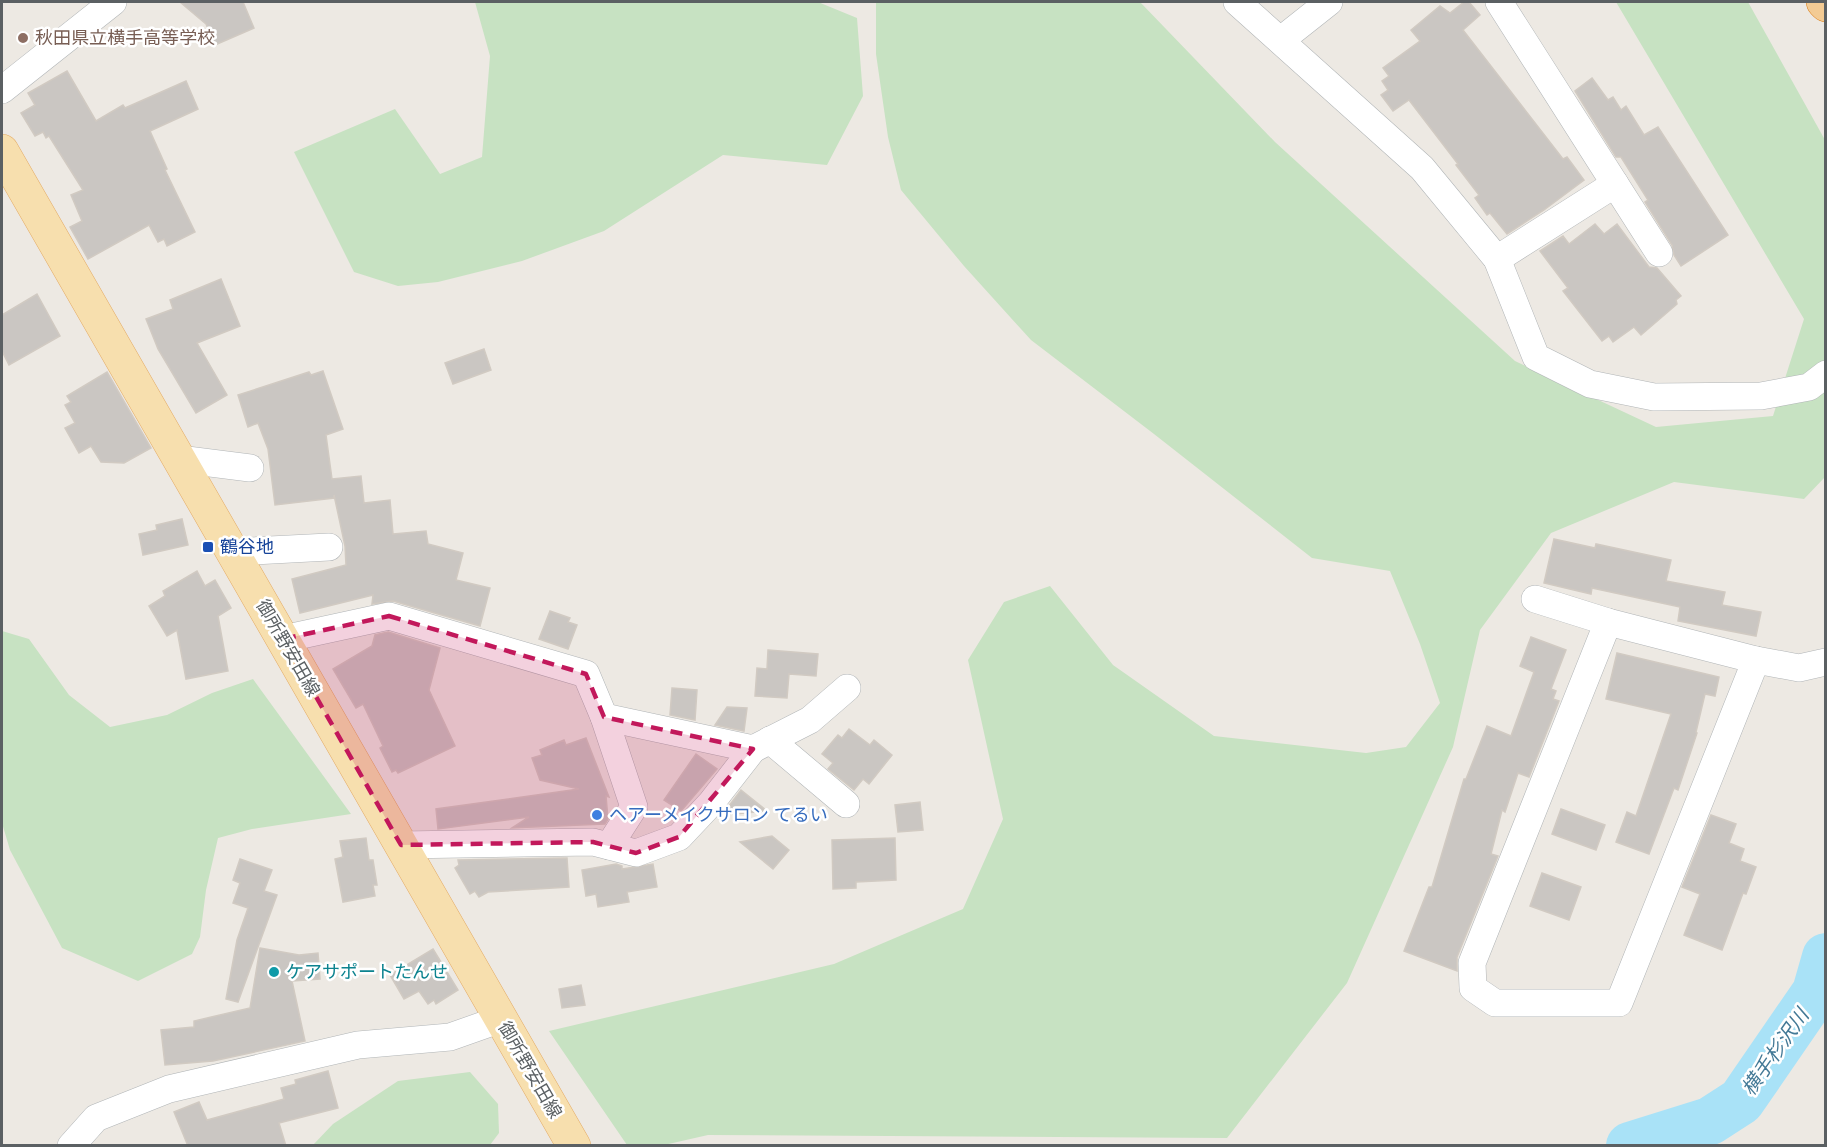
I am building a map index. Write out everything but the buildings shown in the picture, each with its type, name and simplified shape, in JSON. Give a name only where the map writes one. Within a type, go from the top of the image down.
[{"type":"main road","name":"御所野安田線","points":[[2,151],[574,1146]]},
{"type":"street","points":[[2,90],[113,2]]},
{"type":"street","points":[[1238,2],[1422,168],[1497,259],[1536,357],[1590,384],[1654,397],[1761,396],[1809,387],[1826,374]]},
{"type":"street","points":[[1281,40],[1329,2]]},
{"type":"street","points":[[1499,2],[1659,253]]},
{"type":"street","points":[[1497,259],[1615,184]]},
{"type":"street","points":[[179,459],[250,468]]},
{"type":"street","points":[[232,552],[329,547]]},
{"type":"street","points":[[1535,598],[1608,622],[1756,660],[1799,668],[1826,662]]},
{"type":"street","points":[[283,639],[389,616],[586,674],[604,717],[634,807],[609,846]]},
{"type":"street","points":[[1608,622],[1472,963],[1473,988],[1495,1002],[1619,1003],[1756,660]]},
{"type":"street","points":[[401,845],[593,842],[636,853],[680,837],[761,744],[810,720],[847,688]]},
{"type":"street","points":[[604,717],[761,744],[846,804]]},
{"type":"street","points":[[71,1146],[96,1118],[169,1089],[358,1045],[450,1037],[501,1019]]},
{"type":"highlighted area","points":[[389,616],[586,674],[604,717],[753,749],[679,837],[636,853],[593,842],[401,845],[283,639]]},
{"type":"green space","points":[[475,2],[818,2],[857,18],[863,96],[827,165],[723,155],[604,231],[522,261],[438,282],[398,286],[354,272],[294,152],[395,109],[440,174],[482,157],[490,56]]},
{"type":"green space","points":[[876,2],[1140,2],[1275,142],[1515,361],[1656,427],[1773,416],[1804,319],[1616,2],[1748,2],[1825,140],[1825,477],[1804,499],[1674,482],[1551,533],[1480,630],[1453,747],[1347,983],[1227,1138],[708,1135],[664,1145],[627,1145],[549,1031],[834,964],[963,909],[1003,819],[968,660],[1004,602],[1050,586],[1113,665],[1214,736],[1366,753],[1406,747],[1440,703],[1420,644],[1390,571],[1312,558],[1031,340],[964,266],[901,190],[888,137],[876,54]]},
{"type":"green space","points":[[2,631],[29,639],[69,695],[110,727],[167,715],[212,693],[253,679],[351,814],[252,829],[218,838],[206,890],[200,937],[192,954],[138,981],[62,948],[10,850],[2,823]]},
{"type":"green space","points":[[470,1072],[498,1104],[499,1133],[490,1145],[313,1145],[333,1124],[398,1081]]},
{"type":"waterway","name":"横手杉沢川","points":[[1630,1146],[1710,1121],[1741,1101],[1816,992],[1826,957]]},
{"type":"place","name":"秋田県立横手高等学校","points":[[23,38]]},
{"type":"place","name":"鶴谷地","points":[[208,547]]},
{"type":"place","name":"ヘアーメイクサロン てるい","points":[[597,815]]},
{"type":"place","name":"ケアサポートたんせ","points":[[274,972]]}]
